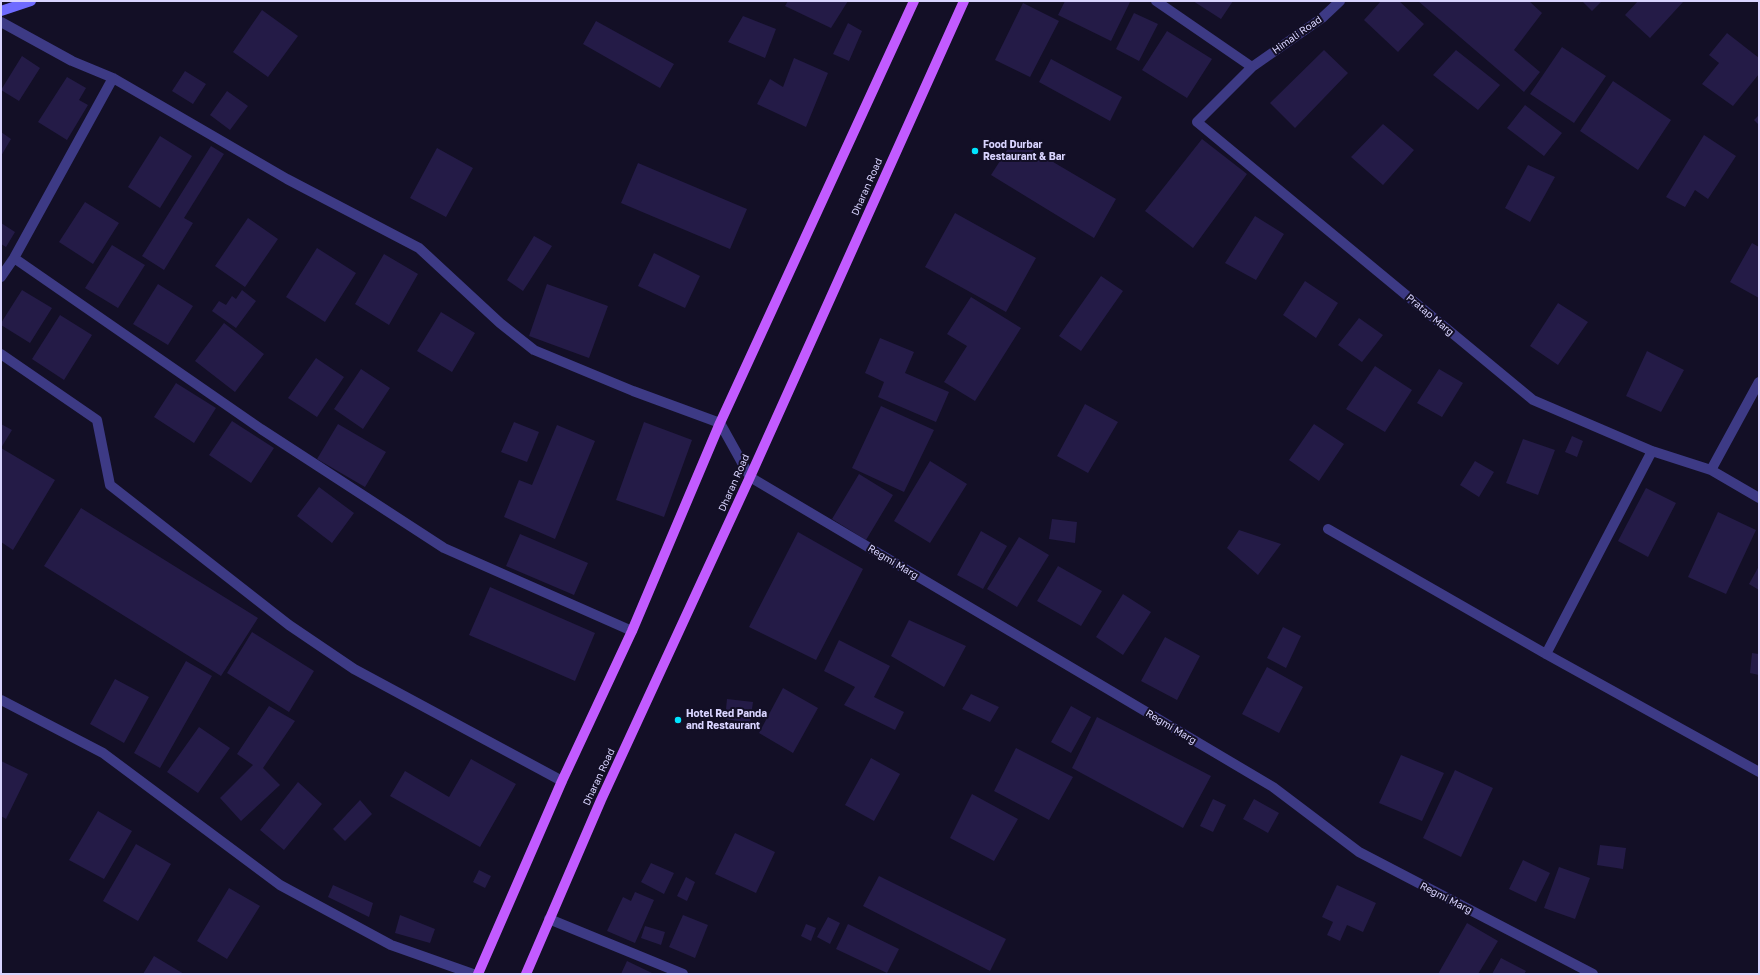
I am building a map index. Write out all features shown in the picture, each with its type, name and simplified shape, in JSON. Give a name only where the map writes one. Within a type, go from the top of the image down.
[{"type":"main road","points":[[1,11],[31,1]]},
{"type":"main road","points":[[478,974],[562,781],[632,632],[720,423],[914,1]]},
{"type":"main road","name":"Dharan Road","points":[[526,974],[602,800],[750,477],[964,1]]},
{"type":"street","points":[[1156,1],[1252,67]]},
{"type":"street","name":"Himali Road","points":[[1252,67],[1322,18],[1340,1]]},
{"type":"street","points":[[1,22],[72,61],[113,78],[287,179],[419,248],[500,323],[534,350],[633,391],[720,423],[750,477]]},
{"type":"street","name":"Pratap Marg","points":[[1252,67],[1197,122],[1533,400],[1652,451],[1711,470],[1759,498]]},
{"type":"street","points":[[1,277],[14,258],[113,78]]},
{"type":"street","points":[[14,258],[261,429],[444,548],[632,632]]},
{"type":"street","points":[[1,354],[97,420],[110,485],[289,626],[354,669],[562,781]]},
{"type":"street","points":[[1711,470],[1759,382]]},
{"type":"street","points":[[1546,654],[1652,451]]},
{"type":"street","name":"Regmi Marg","points":[[750,477],[1273,787],[1359,852],[1593,974]]},
{"type":"street","points":[[1328,528],[1546,654],[1759,772]]},
{"type":"street","points":[[1,700],[103,753],[280,885],[391,945],[473,974]]},
{"type":"street","points":[[549,919],[683,974]]},
{"type":"building","points":[[788,1],[848,1],[831,28],[785,6]]},
{"type":"building","points":[[1065,1],[1130,2],[1111,41],[1058,15]]},
{"type":"building","points":[[1193,1],[1233,1],[1221,19]]},
{"type":"building","points":[[1381,1],[1399,1],[1424,24],[1398,52],[1364,20]]},
{"type":"building","points":[[1418,1],[1529,1],[1542,13],[1514,50],[1540,72],[1524,92]]},
{"type":"building","points":[[1582,1],[1602,1],[1592,11]]},
{"type":"building","points":[[1638,1],[1683,2],[1650,38],[1625,15]]},
{"type":"building","points":[[1023,3],[1059,21],[1030,77],[995,60]]},
{"type":"building","points":[[262,10],[298,36],[268,77],[233,52]]},
{"type":"building","points":[[1134,13],[1158,24],[1139,61],[1116,49]]},
{"type":"building","points":[[743,16],[776,29],[765,58],[728,42]]},
{"type":"building","points":[[596,21],[674,64],[660,88],[583,44]]},
{"type":"building","points":[[848,23],[862,31],[849,61],[833,54]]},
{"type":"building","points":[[1167,31],[1212,59],[1187,98],[1142,70]]},
{"type":"building","points":[[1727,33],[1759,58],[1759,74],[1733,106],[1702,84],[1719,63],[1709,55]]},
{"type":"building","points":[[1562,47],[1606,76],[1574,123],[1530,94]]},
{"type":"building","points":[[1324,50],[1348,73],[1295,128],[1270,103]]},
{"type":"building","points":[[1456,50],[1500,85],[1478,110],[1433,75]]},
{"type":"building","points":[[22,56],[40,68],[19,101],[1,90]]},
{"type":"building","points":[[794,58],[828,73],[806,127],[757,104],[770,79],[783,87]]},
{"type":"building","points":[[1051,59],[1122,97],[1110,121],[1039,82]]},
{"type":"building","points":[[185,71],[206,84],[193,104],[172,91]]},
{"type":"building","points":[[67,77],[86,88],[79,100],[88,105],[67,140],[38,122]]},
{"type":"building","points":[[1613,81],[1671,120],[1638,170],[1580,131]]},
{"type":"building","points":[[227,91],[248,106],[230,130],[210,115]]},
{"type":"building","points":[[1525,105],[1562,133],[1544,156],[1507,128]]},
{"type":"building","points":[[1759,115],[1759,125],[1754,120]]},
{"type":"building","points":[[1383,124],[1414,150],[1383,185],[1351,157]]},
{"type":"building","points":[[1,132],[11,139],[1,156]]},
{"type":"building","points":[[1704,135],[1736,156],[1708,199],[1695,190],[1685,207],[1666,197]]},
{"type":"building","points":[[160,136],[192,156],[160,208],[128,187]]},
{"type":"building","points":[[1014,139],[1116,199],[1094,238],[991,175]]},
{"type":"building","points":[[1202,139],[1247,174],[1193,248],[1145,211]]},
{"type":"building","points":[[211,146],[224,154],[184,218],[193,223],[164,270],[142,256]]},
{"type":"building","points":[[437,148],[473,168],[446,217],[410,198]]},
{"type":"building","points":[[638,163],[747,209],[730,249],[621,203]]},
{"type":"building","points":[[1528,165],[1555,177],[1530,222],[1505,208]]},
{"type":"building","points":[[85,202],[119,223],[93,264],[59,242]]},
{"type":"building","points":[[955,213],[1036,258],[1006,312],[925,267]]},
{"type":"building","points":[[1255,216],[1284,234],[1256,280],[1225,263]]},
{"type":"building","points":[[248,218],[278,239],[245,287],[215,266]]},
{"type":"building","points":[[1,223],[15,232],[6,247],[1,244]]},
{"type":"building","points":[[534,236],[552,246],[523,291],[507,280]]},
{"type":"building","points":[[1752,243],[1759,247],[1759,298],[1730,282]]},
{"type":"building","points":[[112,245],[145,265],[118,308],[85,288]]},
{"type":"building","points":[[317,248],[356,273],[325,322],[286,297]]},
{"type":"building","points":[[654,253],[700,276],[685,308],[638,286]]},
{"type":"building","points":[[384,254],[418,274],[389,325],[355,304]]},
{"type":"building","points":[[1101,276],[1123,291],[1081,351],[1059,336]]},
{"type":"building","points":[[1305,281],[1338,303],[1316,338],[1283,315]]},
{"type":"building","points":[[158,284],[193,306],[168,345],[133,324]]},
{"type":"building","points":[[547,284],[608,306],[589,358],[529,336]]},
{"type":"building","points":[[22,290],[52,308],[30,343],[1,325]]},
{"type":"building","points":[[242,290],[256,301],[236,328],[212,311],[219,301],[226,305],[232,296],[236,299]]},
{"type":"building","points":[[971,297],[1021,328],[975,401],[944,382],[967,346],[947,334]]},
{"type":"building","points":[[1558,303],[1588,322],[1558,365],[1530,346]]},
{"type":"building","points":[[441,312],[475,333],[452,372],[417,351]]},
{"type":"building","points":[[60,315],[92,335],[64,380],[32,359]]},
{"type":"building","points":[[1359,318],[1383,335],[1362,362],[1338,345]]},
{"type":"building","points":[[224,323],[264,354],[235,392],[195,361]]},
{"type":"building","points":[[880,338],[914,352],[905,373],[949,392],[936,422],[878,397],[884,382],[865,373]]},
{"type":"building","points":[[1647,351],[1684,370],[1661,412],[1626,396]]},
{"type":"building","points":[[316,358],[344,377],[317,417],[288,398]]},
{"type":"building","points":[[1375,366],[1412,390],[1385,432],[1346,409]]},
{"type":"building","points":[[361,369],[390,388],[363,429],[334,409]]},
{"type":"building","points":[[1439,369],[1463,383],[1442,417],[1417,403]]},
{"type":"building","points":[[176,383],[216,408],[194,443],[154,417]]},
{"type":"building","points":[[1085,404],[1118,422],[1088,473],[1057,456]]},
{"type":"building","points":[[881,406],[934,430],[904,492],[852,468]]},
{"type":"building","points":[[232,421],[274,448],[251,483],[209,455]]},
{"type":"building","points":[[514,422],[539,432],[527,462],[501,452]]},
{"type":"building","points":[[644,422],[692,440],[664,517],[616,500]]},
{"type":"building","points":[[1,424],[12,430],[1,448]]},
{"type":"building","points":[[338,424],[386,452],[365,487],[317,459]]},
{"type":"building","points":[[1314,424],[1344,444],[1319,481],[1289,460]]},
{"type":"building","points":[[557,425],[595,441],[555,539],[504,517],[519,480],[532,485]]},
{"type":"building","points":[[1572,436],[1583,441],[1577,457],[1565,452]]},
{"type":"building","points":[[1523,439],[1555,450],[1538,495],[1506,483]]},
{"type":"building","points":[[1,448],[55,480],[13,550],[1,542]]},
{"type":"building","points":[[930,461],[967,484],[930,543],[894,521]]},
{"type":"building","points":[[1475,461],[1494,472],[1479,497],[1460,485]]},
{"type":"building","points":[[859,474],[893,495],[866,540],[832,519]]},
{"type":"building","points":[[319,487],[354,513],[332,543],[297,516]]},
{"type":"building","points":[[1646,488],[1676,503],[1648,557],[1618,541]]},
{"type":"building","points":[[81,508],[258,618],[221,676],[44,566]]},
{"type":"building","points":[[1718,512],[1756,530],[1726,594],[1688,577]]},
{"type":"building","points":[[1052,519],[1077,522],[1075,543],[1049,539]]},
{"type":"building","points":[[1239,530],[1281,544],[1258,575],[1227,548]]},
{"type":"building","points":[[981,531],[1007,546],[983,589],[957,575]]},
{"type":"building","points":[[798,532],[863,569],[816,660],[749,627]]},
{"type":"building","points":[[520,534],[588,563],[574,595],[506,566]]},
{"type":"building","points":[[1019,537],[1049,555],[1017,607],[987,589]]},
{"type":"building","points":[[1058,566],[1102,591],[1081,626],[1037,601]]},
{"type":"building","points":[[1759,566],[1759,590],[1749,584]]},
{"type":"building","points":[[490,587],[595,633],[575,681],[469,635]]},
{"type":"building","points":[[1123,594],[1151,612],[1123,655],[1096,637]]},
{"type":"building","points":[[909,620],[966,646],[944,687],[891,656]]},
{"type":"building","points":[[1283,627],[1301,636],[1286,668],[1267,658]]},
{"type":"building","points":[[252,632],[314,671],[289,712],[227,673]]},
{"type":"building","points":[[1165,637],[1200,656],[1177,700],[1141,681]]},
{"type":"building","points":[[839,640],[890,666],[874,697],[904,712],[895,730],[844,705],[855,687],[824,671]]},
{"type":"building","points":[[1752,653],[1759,654],[1759,675],[1750,673]]},
{"type":"building","points":[[186,661],[212,676],[160,768],[134,753]]},
{"type":"building","points":[[1267,667],[1303,687],[1279,733],[1242,714]]},
{"type":"building","points":[[115,679],[149,697],[124,743],[90,724]]},
{"type":"building","points":[[783,688],[818,708],[793,753],[759,733]]},
{"type":"building","points":[[971,694],[999,707],[990,722],[962,709]]},
{"type":"building","points":[[727,699],[753,702],[750,723],[725,719]]},
{"type":"building","points":[[269,706],[295,721],[263,768],[280,785],[241,821],[220,798],[253,765],[237,754]]},
{"type":"building","points":[[1071,706],[1091,717],[1071,753],[1051,742]]},
{"type":"building","points":[[1097,717],[1211,776],[1183,828],[1072,768]]},
{"type":"building","points":[[199,727],[230,748],[198,793],[167,772]]},
{"type":"building","points":[[1016,748],[1073,777],[1049,820],[994,791]]},
{"type":"building","points":[[1401,755],[1444,773],[1422,821],[1379,803]]},
{"type":"building","points":[[871,758],[900,774],[874,821],[845,805]]},
{"type":"building","points":[[471,759],[516,784],[480,847],[390,796],[405,771],[449,797]]},
{"type":"building","points":[[1,761],[28,774],[6,819],[1,816]]},
{"type":"building","points":[[1455,770],[1493,788],[1461,857],[1423,838]]},
{"type":"building","points":[[298,782],[322,804],[284,850],[260,830]]},
{"type":"building","points":[[972,794],[1018,819],[994,861],[950,838]]},
{"type":"building","points":[[1213,799],[1226,805],[1213,832],[1200,826]]},
{"type":"building","points":[[1254,799],[1279,813],[1268,833],[1243,819]]},
{"type":"building","points":[[360,800],[372,814],[345,841],[333,829]]},
{"type":"building","points":[[98,811],[132,831],[104,879],[69,860]]},
{"type":"building","points":[[735,833],[775,852],[756,893],[715,874]]},
{"type":"building","points":[[136,844],[171,864],[138,921],[103,901]]},
{"type":"building","points":[[1600,845],[1626,848],[1623,869],[1597,865]]},
{"type":"building","points":[[1523,860],[1550,873],[1536,902],[1509,889]]},
{"type":"building","points":[[651,863],[674,873],[664,894],[641,882]]},
{"type":"building","points":[[1559,867],[1590,878],[1575,919],[1544,908]]},
{"type":"building","points":[[479,870],[491,876],[485,888],[473,882]]},
{"type":"building","points":[[879,876],[1006,939],[990,971],[863,906]]},
{"type":"building","points":[[686,877],[695,882],[687,901],[677,896]]},
{"type":"building","points":[[333,885],[373,903],[369,917],[328,897]]},
{"type":"building","points":[[1337,885],[1376,903],[1363,932],[1347,925],[1340,941],[1327,935],[1333,922],[1322,917]]},
{"type":"building","points":[[229,888],[260,906],[227,959],[197,941]]},
{"type":"building","points":[[635,892],[654,900],[635,943],[607,931],[623,897],[631,901]]},
{"type":"building","points":[[400,915],[435,929],[430,943],[395,933]]},
{"type":"building","points":[[683,915],[708,925],[695,958],[669,947]]},
{"type":"building","points":[[828,917],[840,923],[830,944],[817,937]]},
{"type":"building","points":[[1467,923],[1498,941],[1478,974],[1438,974]]},
{"type":"building","points":[[806,924],[816,928],[811,941],[801,936]]},
{"type":"building","points":[[848,924],[899,949],[887,973],[836,949]]},
{"type":"building","points":[[645,926],[665,932],[661,945],[641,938]]},
{"type":"building","points":[[154,956],[184,974],[143,974]]},
{"type":"building","points":[[1501,958],[1526,971],[1524,974],[1492,974]]},
{"type":"building","points":[[627,961],[654,974],[621,974]]},
{"type":"place","name":"Food Durbar Restaurant & Bar","points":[[975,151]]},
{"type":"place","name":"Hotel Red Panda and Restaurant","points":[[678,720]]}]
